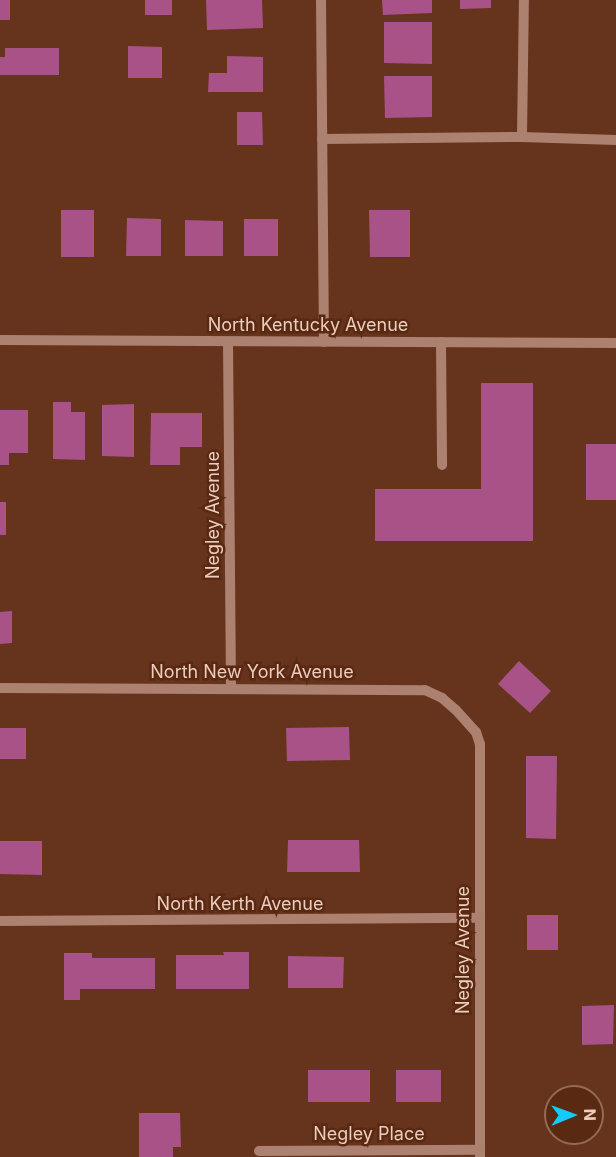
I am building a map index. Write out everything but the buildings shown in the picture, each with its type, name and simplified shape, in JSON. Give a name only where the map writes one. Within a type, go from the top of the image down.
[{"type":"street","points":[[321,0],[324,342]]},
{"type":"street","points":[[522,137],[524,0]]},
{"type":"street","points":[[322,139],[522,137],[616,140]]},
{"type":"street","name":"North Kentucky Avenue","points":[[0,340],[616,343]]},
{"type":"street","name":"Negley Avenue","points":[[228,342],[231,688]]},
{"type":"street","points":[[441,342],[442,465]]},
{"type":"street","name":"North New York Avenue","points":[[0,688],[425,690],[442,698],[456,710],[476,732],[480,744]]},
{"type":"street","name":"Negley Avenue","points":[[480,744],[480,1154]]},
{"type":"street","name":"North Kerth Avenue","points":[[0,921],[480,918]]},
{"type":"street","name":"Negley Place","points":[[259,1151],[480,1154]]}]
